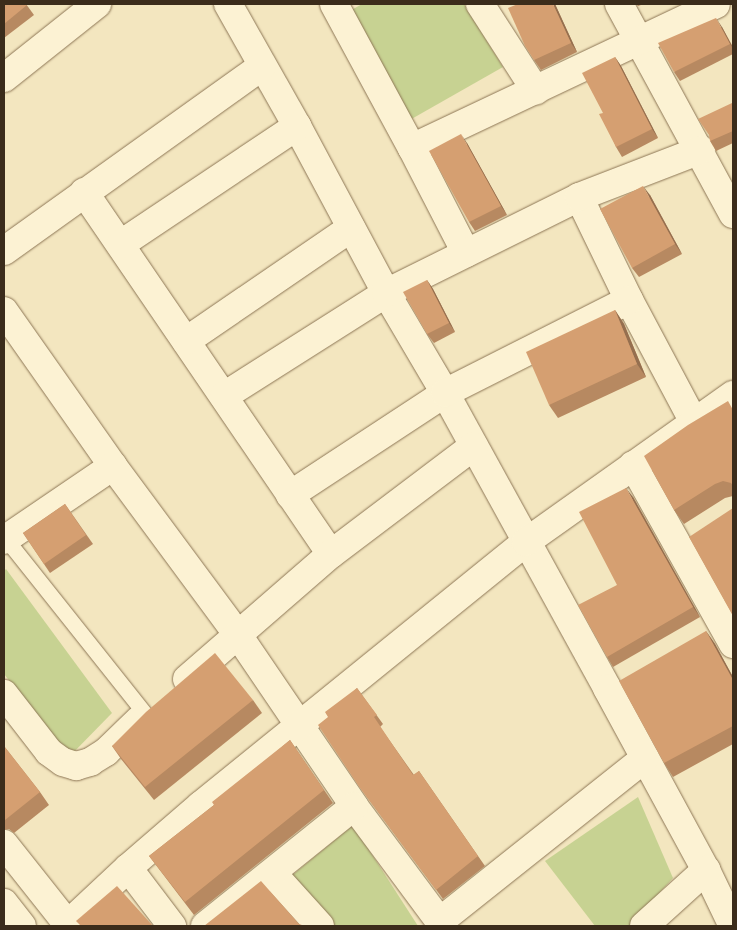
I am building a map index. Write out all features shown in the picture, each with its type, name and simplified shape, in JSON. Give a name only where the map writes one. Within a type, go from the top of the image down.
[{"type":"street","points":[[4,78],[98,4]]},
{"type":"street","points":[[228,4],[297,126],[386,293],[445,393],[607,688],[706,870],[733,926]]},
{"type":"street","points":[[334,4],[466,253]]},
{"type":"street","points":[[480,4],[536,91]]},
{"type":"street","points":[[619,4],[701,150],[733,214]]},
{"type":"street","points":[[412,148],[536,91],[716,4]]},
{"type":"street","points":[[4,251],[262,66]]},
{"type":"street","points":[[121,244],[297,126]]},
{"type":"street","points":[[224,396],[386,293],[579,197],[701,150]]},
{"type":"street","points":[[84,192],[331,554]]},
{"type":"street","points":[[579,197],[629,300],[694,422]]},
{"type":"street","points":[[186,341],[351,228]]},
{"type":"street","points":[[290,494],[445,393],[629,300]]},
{"type":"street","points":[[4,311],[113,466],[238,636],[354,806],[441,924],[645,758]]},
{"type":"street","points":[[4,844],[68,926],[128,868],[299,725],[526,542],[733,396]]},
{"type":"street","points":[[4,694],[49,752],[63,762],[76,766],[90,762],[106,752],[145,714],[238,636],[331,554],[474,446]]},
{"type":"street","points":[[633,465],[728,633],[698,636]]},
{"type":"street","points":[[5,540],[113,466]]},
{"type":"street","points":[[679,546],[702,531]]},
{"type":"street","points":[[607,688],[632,674]]},
{"type":"street","points":[[206,926],[354,806]]},
{"type":"street","points":[[128,868],[172,926]]},
{"type":"street","points":[[644,926],[706,870]]},
{"type":"street","points":[[272,874],[320,926]]},
{"type":"street","points":[[4,903],[22,926]]},
{"type":"lane","points":[[5,540],[145,714]]},
{"type":"green space","points":[[362,4],[464,4],[503,67],[408,121],[348,12]]},
{"type":"green space","points":[[6,569],[112,713],[69,757],[4,674],[4,571]]},
{"type":"green space","points":[[638,797],[673,878],[629,926],[595,926],[545,861]]},
{"type":"green space","points":[[353,825],[418,926],[334,926],[290,877]]},
{"type":"building","points":[[4,4],[26,4],[27,5],[4,24]]},
{"type":"building","points":[[518,4],[553,4],[571,43],[534,60],[525,46],[508,8]]},
{"type":"building","points":[[716,18],[730,44],[674,72],[658,43]]},
{"type":"building","points":[[615,57],[652,129],[616,147],[599,114],[603,113],[582,73]]},
{"type":"building","points":[[732,103],[733,131],[710,141],[709,135],[698,119]]},
{"type":"building","points":[[461,134],[501,206],[469,222],[429,151]]},
{"type":"building","points":[[643,186],[675,244],[632,268],[600,209]]},
{"type":"building","points":[[427,280],[449,323],[427,334],[403,292]]},
{"type":"building","points":[[615,310],[637,364],[549,405],[526,352]]},
{"type":"building","points":[[728,401],[733,410],[733,486],[731,483],[723,481],[715,484],[674,510],[644,456],[688,425]]},
{"type":"building","points":[[626,488],[693,607],[607,657],[578,605],[617,585],[579,512]]},
{"type":"building","points":[[65,504],[86,535],[44,564],[23,533]]},
{"type":"building","points":[[733,508],[733,616],[689,537]]},
{"type":"building","points":[[706,631],[733,680],[733,726],[664,763],[619,681]]},
{"type":"building","points":[[215,653],[253,700],[145,787],[112,746],[146,712]]},
{"type":"building","points":[[357,688],[377,715],[374,717],[413,775],[419,771],[478,856],[436,890],[360,788],[318,725],[328,717],[325,712]]},
{"type":"building","points":[[290,740],[324,790],[185,902],[149,856],[214,805],[212,802]]},
{"type":"building","points":[[4,746],[40,792],[5,820],[4,819]]},
{"type":"building","points":[[261,881],[299,924],[305,926],[204,926]]},
{"type":"building","points":[[117,886],[153,926],[81,926],[76,921]]}]
